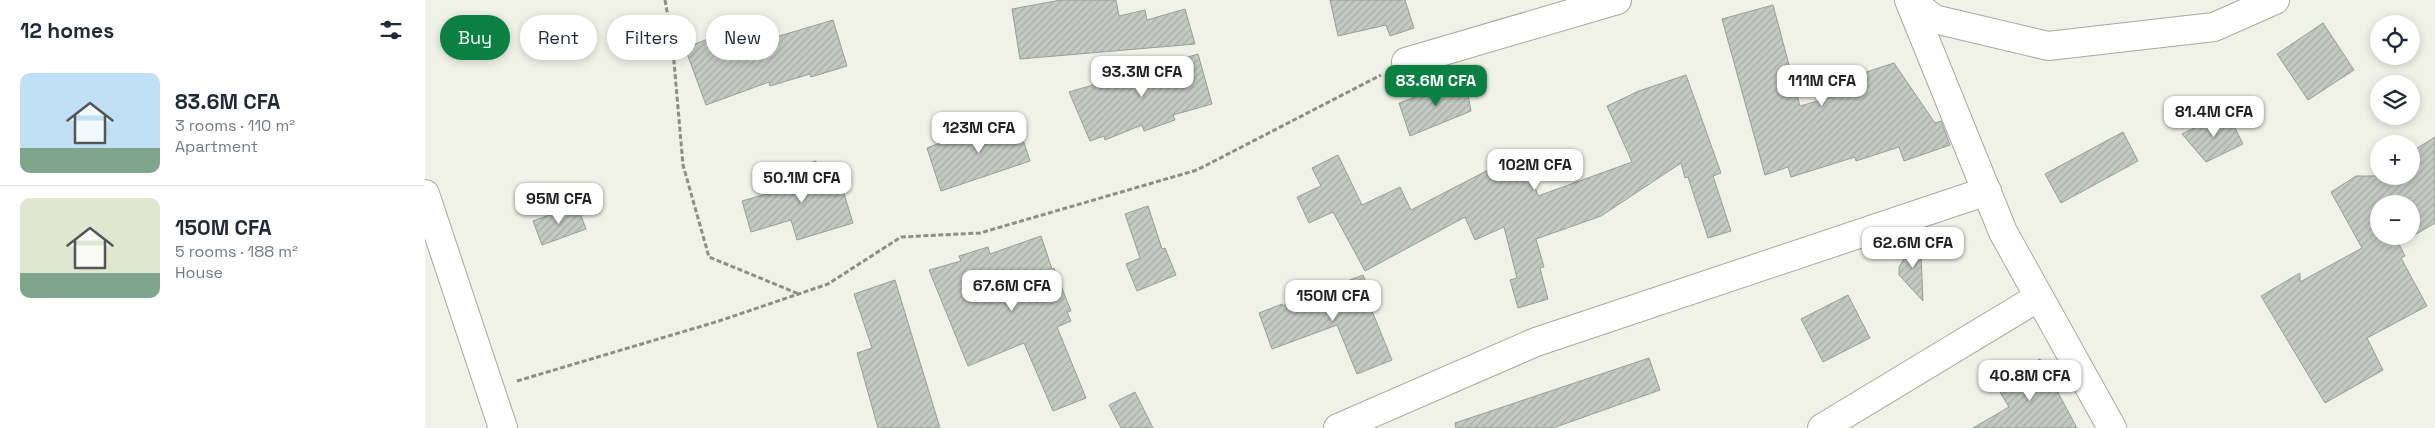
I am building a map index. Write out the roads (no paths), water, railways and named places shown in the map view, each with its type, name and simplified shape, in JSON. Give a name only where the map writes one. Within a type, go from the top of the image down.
[{"type":"street","points":[[1406,62],[1617,0]]},
{"type":"street","points":[[1910,0],[1934,19],[2047,46],[2214,27],[2275,0]]},
{"type":"street","points":[[1910,0],[2003,232],[2112,428]]},
{"type":"street","points":[[1338,428],[1536,342],[1987,191]]},
{"type":"street","points":[[425,194],[503,428]]},
{"type":"street","points":[[1822,428],[2039,298]]}]
